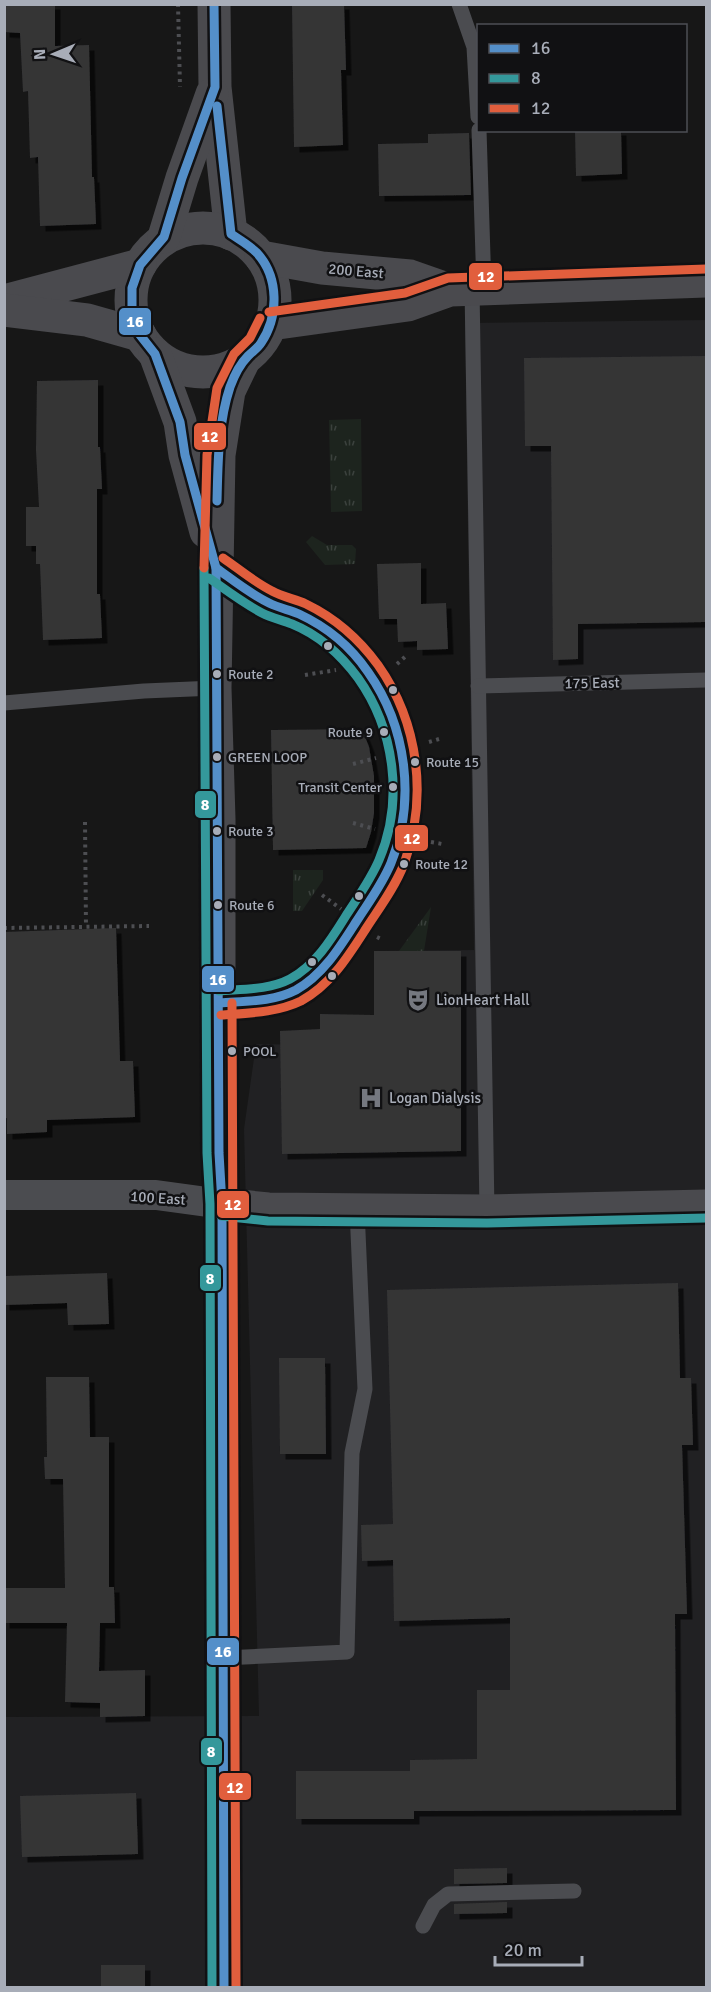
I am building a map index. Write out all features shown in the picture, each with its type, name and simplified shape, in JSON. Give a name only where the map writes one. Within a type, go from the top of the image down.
[{"type":"street","points":[[213,4],[215,87],[231,234]]},
{"type":"street","points":[[164,237],[182,178],[215,87]]},
{"type":"street","points":[[4,310],[87,320],[147,344],[175,367],[197,372],[221,370],[244,360],[260,345],[271,324],[276,301],[272,278],[261,256],[244,240],[231,234],[222,230],[198,227],[164,237],[154,246],[140,265],[132,288],[132,312],[147,344],[180,422],[185,455],[216,568]]},
{"type":"street","name":"200 East","points":[[261,256],[322,268],[410,276],[469,288],[706,281]]},
{"type":"street","points":[[4,301],[140,265]]},
{"type":"street","name":"200 East","points":[[271,324],[408,305],[469,288]]},
{"type":"street","points":[[224,1988],[222,1204],[219,1153],[216,568],[222,425],[229,391],[244,360]]},
{"type":"street","name":"100 East","points":[[4,1195],[156,1195],[268,1209],[487,1211],[706,1206]]},
{"type":"lane","points":[[459,4],[474,47],[477,100]]},
{"type":"lane","points":[[479,132],[469,288],[487,1211]]},
{"type":"lane","points":[[216,568],[265,601],[320,625],[340,640],[360,660],[376,682],[388,705],[398,732],[406,775],[403,816],[392,861],[372,898],[329,961],[312,978],[296,989],[281,995],[268,1000],[220,1003]]},
{"type":"lane","name":"175 East","points":[[478,686],[706,680]]},
{"type":"lane","points":[[4,703],[144,691],[215,688]]},
{"type":"lane","points":[[223,1658],[346,1652],[352,1453],[365,1389],[357,1210]]},
{"type":"lane","points":[[423,1926],[434,1905],[448,1894],[574,1892]]},
{"type":"path","points":[[397,664],[406,656]]},
{"type":"path","points":[[305,675],[336,670]]},
{"type":"path","points":[[429,742],[439,739]]},
{"type":"path","points":[[354,764],[376,758]]},
{"type":"path","points":[[85,822],[87,927]]},
{"type":"path","points":[[353,823],[375,829]]},
{"type":"path","points":[[431,842],[442,844]]},
{"type":"path","points":[[321,895],[341,909]]},
{"type":"path","points":[[4,928],[149,926]]},
{"type":"shaded area","points":[[706,320],[706,1987],[5,1987],[4,1717],[259,1716],[244,1129],[256,1044],[374,1046],[374,951],[474,950],[465,323]]},
{"type":"green space","points":[[361,419],[362,511],[331,512],[329,420]]},
{"type":"green space","points":[[312,536],[327,545],[352,545],[356,549],[355,564],[325,565],[306,542]]},
{"type":"green space","points":[[293,870],[323,870],[323,880],[302,911],[293,911]]},
{"type":"green space","points":[[431,907],[424,951],[399,951]]},
{"type":"building","points":[[4,4],[55,4],[55,46],[89,45],[92,177],[94,177],[96,224],[40,226],[38,157],[30,158],[28,91],[23,92],[20,33],[4,32]]},
{"type":"building","points":[[292,4],[344,4],[346,70],[341,70],[343,145],[294,147]]},
{"type":"building","points":[[575,132],[621,132],[622,174],[576,176]]},
{"type":"building","points":[[469,133],[471,195],[379,196],[378,144],[428,143],[428,134]]},
{"type":"building","points":[[706,356],[706,622],[578,624],[578,659],[553,660],[551,446],[525,446],[524,358]]},
{"type":"building","points":[[98,380],[98,447],[100,447],[102,489],[97,489],[97,594],[100,594],[102,638],[43,640],[40,564],[36,564],[36,546],[26,546],[26,507],[39,507],[36,450],[37,381]]},
{"type":"building","points":[[421,563],[421,604],[446,603],[448,649],[417,650],[417,641],[398,642],[397,619],[379,619],[377,564]]},
{"type":"building","points":[[362,729],[369,747],[374,776],[374,813],[366,848],[273,850],[271,730]]},
{"type":"building","points":[[116,928],[120,1061],[133,1061],[135,1117],[47,1120],[47,1132],[7,1134],[7,1118],[4,1119],[4,932]]},
{"type":"building","name":"Logan Dialysis","points":[[374,951],[461,951],[461,1151],[282,1154],[280,1031],[320,1029],[320,1014],[374,1015]]},
{"type":"building","points":[[107,1273],[109,1324],[68,1325],[67,1303],[4,1305],[4,1276]]},
{"type":"building","points":[[678,1283],[680,1378],[691,1378],[693,1445],[682,1445],[687,1614],[675,1614],[676,1810],[414,1811],[414,1819],[296,1819],[296,1771],[410,1771],[410,1760],[477,1759],[477,1690],[510,1690],[510,1618],[394,1621],[393,1560],[362,1561],[361,1525],[393,1524],[387,1290]]},
{"type":"building","points":[[279,1358],[325,1358],[326,1454],[280,1454]]},
{"type":"building","points":[[46,1377],[89,1377],[90,1437],[109,1437],[109,1587],[114,1587],[115,1623],[100,1623],[99,1671],[145,1670],[145,1716],[100,1717],[100,1703],[65,1702],[67,1623],[4,1623],[4,1588],[65,1588],[63,1479],[45,1479]]},
{"type":"building","points":[[136,1793],[138,1854],[22,1857],[20,1796]]},
{"type":"building","points":[[507,1868],[507,1883],[454,1884],[454,1869]]},
{"type":"building","points":[[507,1902],[507,1913],[454,1914],[454,1904]]},
{"type":"building","points":[[101,1965],[145,1965],[145,1988],[101,1988]]},
{"type":"transit line","name":"16","points":[[214,4],[215,87],[182,178],[164,237],[140,265],[132,288],[132,312],[140,335],[155,354],[180,422],[185,455],[216,568],[219,1153],[222,1204],[224,1988]]},
{"type":"transit line","name":"16","points":[[217,106],[231,234],[254,250],[264,263],[273,285],[274,297],[267,332],[260,345],[240,366],[226,401],[219,443],[217,501]]},
{"type":"transit line","name":"12","points":[[269,312],[405,293],[448,278],[706,269]]},
{"type":"transit line","name":"12","points":[[204,568],[207,455],[217,388],[234,354],[250,338],[260,318]]},
{"type":"transit line","name":"12","points":[[221,1015],[262,1012],[291,1005],[312,994],[338,969],[392,889],[404,864],[416,813],[417,787],[411,736],[403,711],[392,687],[371,655],[346,630],[327,616],[306,604],[265,587],[223,558]]},
{"type":"transit line","name":"8","points":[[204,568],[207,1153],[210,1204],[212,1988]]},
{"type":"transit line","name":"16","points":[[216,568],[262,599],[319,625],[338,638],[354,654],[381,693],[392,716],[404,765],[405,790],[399,839],[391,863],[375,894],[330,960],[315,977],[287,994],[259,1000],[220,1003]]},
{"type":"transit line","name":"8","points":[[209,578],[262,613],[292,624],[329,646],[358,678],[371,698],[380,720],[392,766],[393,790],[387,837],[376,867],[316,959],[282,983],[219,991]]},
{"type":"transit line","name":"12","points":[[232,1003],[236,1988]]},
{"type":"transit line","name":"8","points":[[221,1216],[268,1221],[487,1223],[706,1218]]},
{"type":"place","name":"Route 2","points":[[217,674]]},
{"type":"place","name":"Route 9","points":[[384,732]]},
{"type":"place","name":"GREEN LOOP","points":[[217,757]]},
{"type":"place","name":"Route 15","points":[[415,762]]},
{"type":"place","name":"Transit Center","points":[[393,787]]},
{"type":"place","name":"Route 3","points":[[217,831]]},
{"type":"place","name":"Route 12","points":[[404,864]]},
{"type":"place","name":"Route 6","points":[[218,905]]},
{"type":"place","name":"LionHeart Hall","points":[[418,1000]]},
{"type":"place","name":"POOL","points":[[232,1051]]},
{"type":"place","name":"Logan Dialysis","points":[[371,1098]]}]
